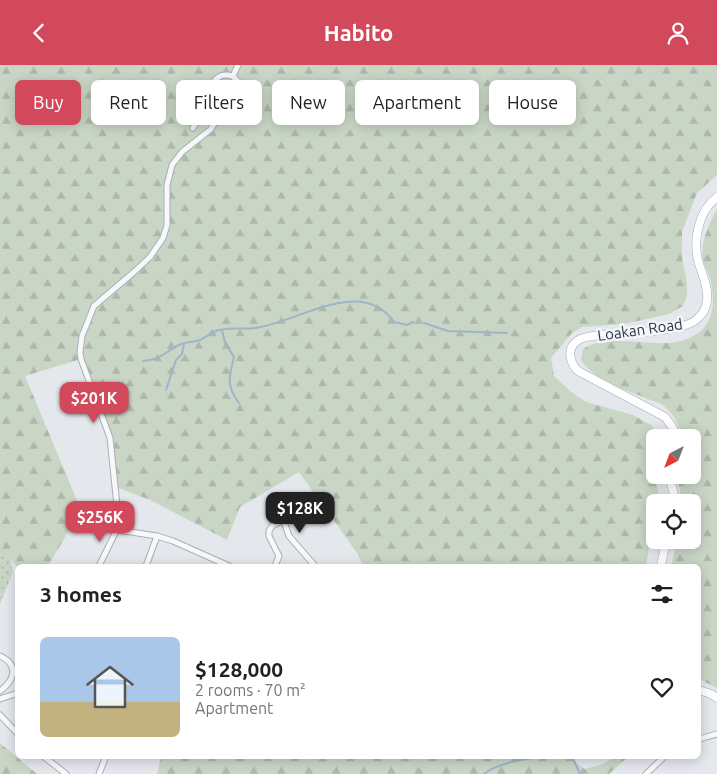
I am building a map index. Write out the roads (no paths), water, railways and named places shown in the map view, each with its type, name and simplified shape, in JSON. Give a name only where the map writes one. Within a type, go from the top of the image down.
[{"type":"main road","name":"Loakan Road","points":[[673,429],[665,417],[578,371],[571,362],[570,351],[577,341],[593,336],[680,327],[696,320],[701,315],[707,301],[707,292],[696,244],[705,210],[717,197]]},
{"type":"main road","points":[[661,564],[664,549]]},
{"type":"main road","points":[[701,691],[717,698]]},
{"type":"street","points":[[233,77],[238,65]]},
{"type":"street","points":[[215,80],[227,75],[236,80]]},
{"type":"street","points":[[100,564],[118,530],[116,487],[110,438],[81,359],[82,336],[94,306],[150,257],[163,238],[166,225],[168,185],[172,165],[182,152],[214,125]]},
{"type":"street","points":[[278,504],[294,544],[313,564]]},
{"type":"street","points":[[276,564],[279,556],[268,531],[272,526],[283,520]]},
{"type":"street","points":[[118,530],[157,535],[188,547],[218,564]]},
{"type":"street","points":[[147,564],[157,535]]},
{"type":"street","points":[[0,656],[11,665],[13,675],[9,684],[0,691]]},
{"type":"street","points":[[0,699],[15,694]]},
{"type":"street","points":[[0,715],[15,731]]},
{"type":"street","points":[[701,738],[717,734]]},
{"type":"street","points":[[47,759],[66,774]]},
{"type":"street","points":[[99,774],[105,759]]},
{"type":"street","points":[[646,774],[662,759]]},
{"type":"waterway","points":[[143,361],[155,359],[181,344],[200,340],[218,330],[255,328],[328,305],[347,302],[364,302],[380,309],[394,322],[407,325],[413,322]]},
{"type":"waterway","points":[[424,323],[448,331],[507,333]]},
{"type":"waterway","points":[[222,330],[225,343],[234,357],[230,386],[239,403]]},
{"type":"waterway","points":[[166,390],[176,360],[182,354],[184,344]]},
{"type":"waterway","points":[[484,774],[497,767],[524,759]]},
{"type":"waterway","points":[[573,759],[580,774]]}]
